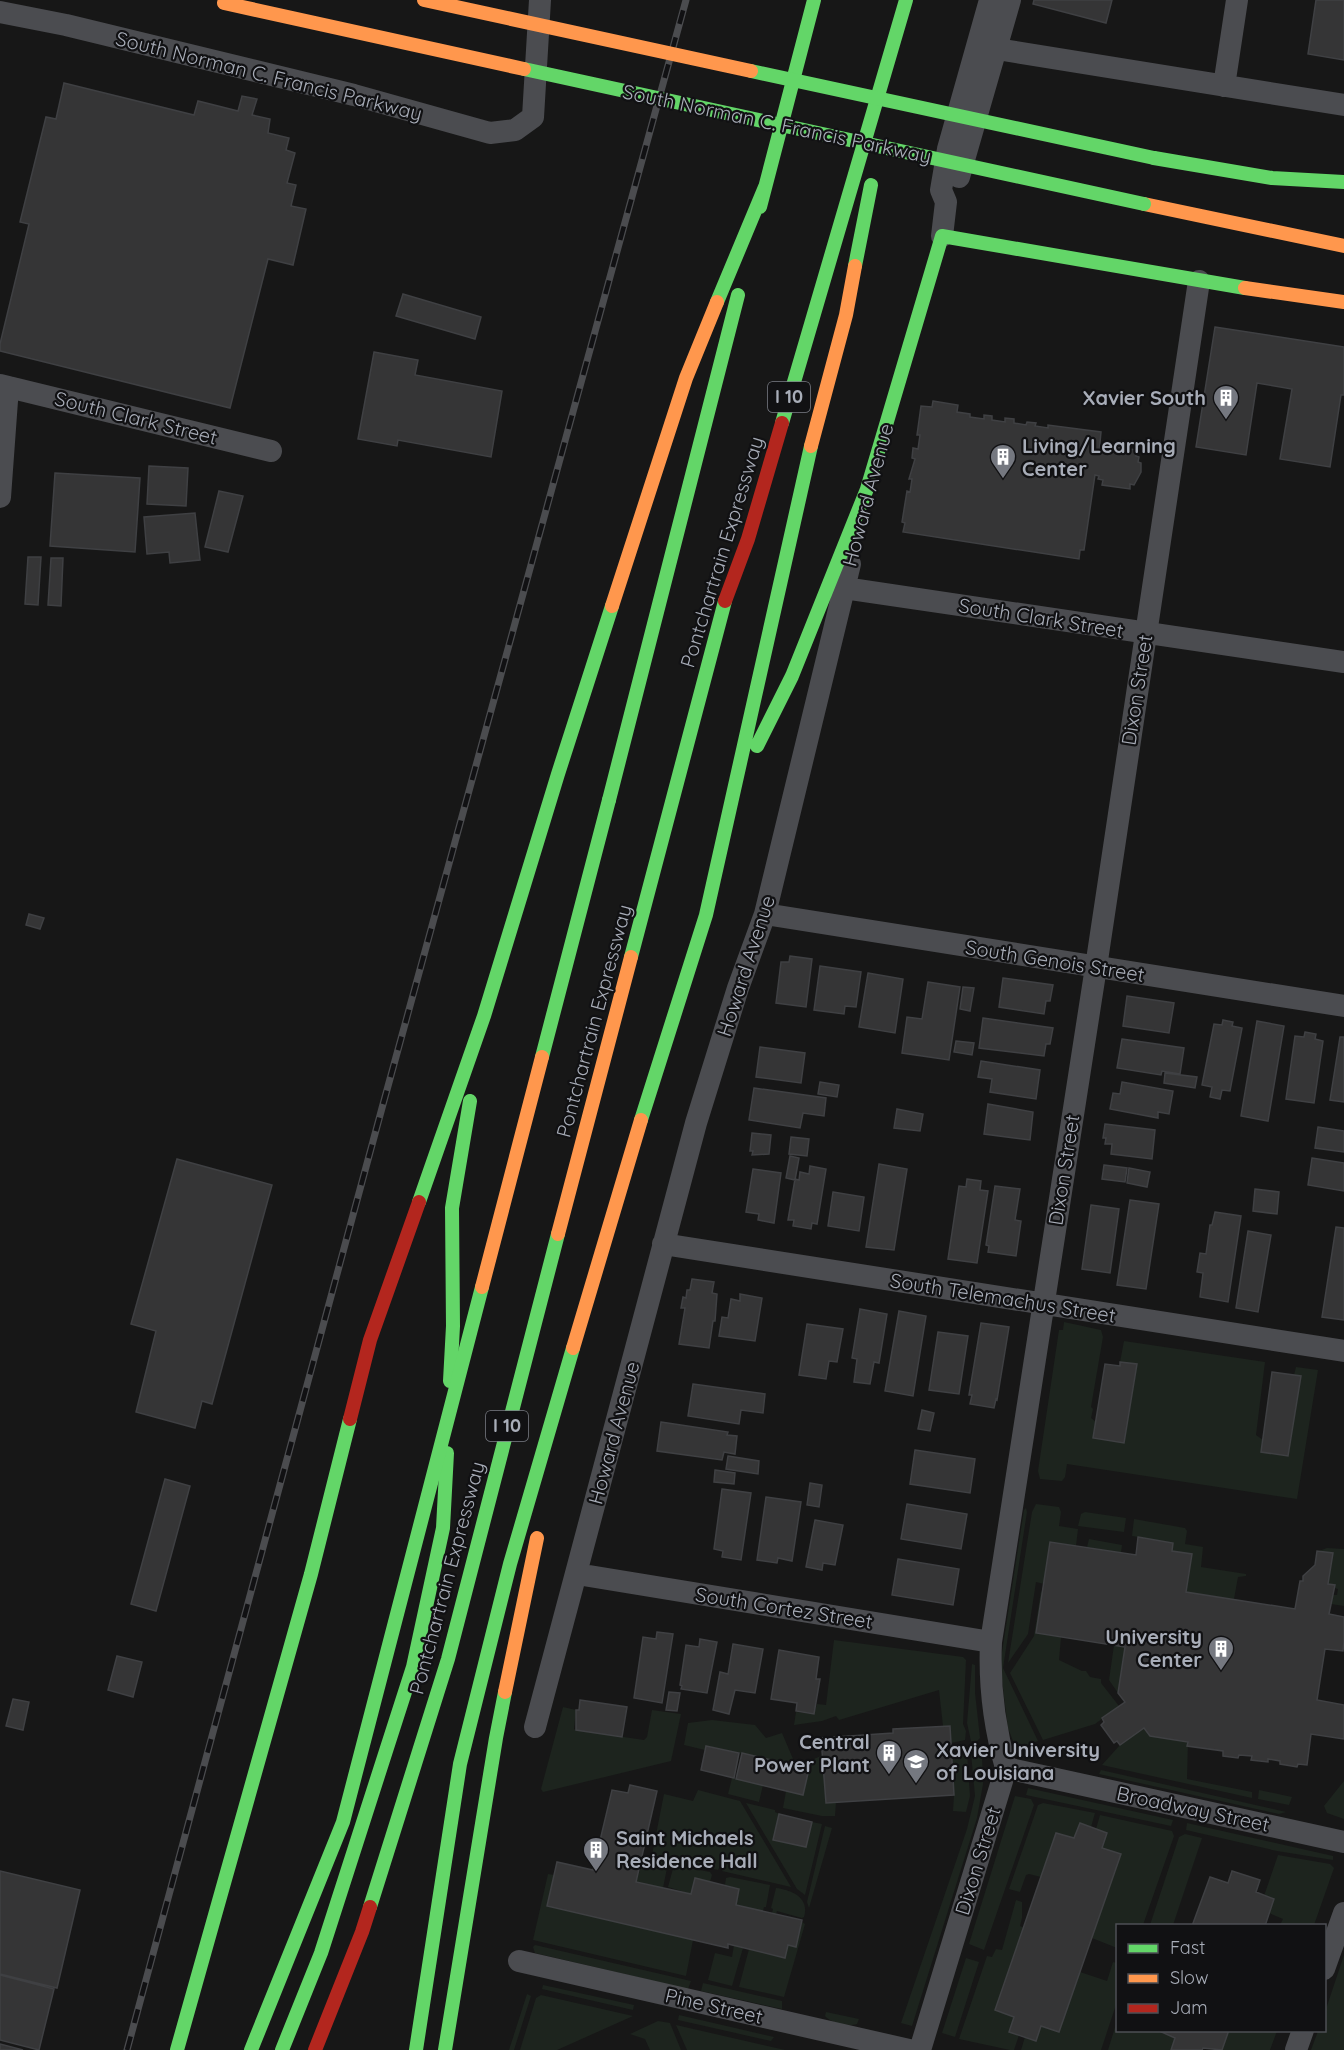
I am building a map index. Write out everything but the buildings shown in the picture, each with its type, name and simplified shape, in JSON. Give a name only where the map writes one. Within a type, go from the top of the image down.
[{"type":"main road","name":"South Norman C. Francis Parkway","points":[[209,0],[1344,246]]},
{"type":"main road","points":[[424,0],[1155,158],[1270,178],[1344,182]]},
{"type":"main road","name":"Pontchartrain Expressway","points":[[251,2050],[343,1822],[814,0]]},
{"type":"main road","points":[[416,2050],[460,1764],[510,1564],[606,1232],[706,915],[813,436],[846,315],[906,0]]},
{"type":"main road","name":"Pontchartrain Expressway","points":[[315,2050],[362,1932],[448,1659],[722,609],[748,539],[906,0]]},
{"type":"main road","points":[[177,2049],[308,1585],[370,1340],[484,1016],[561,763],[686,378],[765,187]]},
{"type":"main road","points":[[942,236],[1199,281],[1344,302]]},
{"type":"main road","name":"Howard Avenue","points":[[867,489],[942,236]]},
{"type":"main road","points":[[734,791],[792,676],[867,489]]},
{"type":"main road","points":[[282,2050],[321,1953],[413,1667],[443,1528],[453,1326],[452,1208],[484,1016]]},
{"type":"main road","points":[[445,2050],[494,1750],[535,1552],[547,1441]]},
{"type":"street","name":"South Norman C. Francis Parkway","points":[[0,12],[66,25],[320,87],[490,133],[515,130],[533,117],[540,0]]},
{"type":"street","name":"Howard Avenue","points":[[942,236],[946,202],[940,190],[948,150],[990,0]]},
{"type":"street","name":"Howard Avenue","points":[[946,202],[954,194],[1010,0]]},
{"type":"street","points":[[1224,86],[1237,0]]},
{"type":"street","points":[[996,49],[1344,105]]},
{"type":"street","name":"Dixon Street","points":[[920,2050],[1006,1768],[995,1724],[989,1675],[991,1642],[1096,967],[1199,281]]},
{"type":"street","points":[[0,497],[4,386]]},
{"type":"street","name":"South Clark Street","points":[[4,386],[271,451]]},
{"type":"street","name":"Howard Avenue","points":[[535,1727],[699,1112],[738,988],[765,914],[867,489]]},
{"type":"street","name":"South Clark Street","points":[[844,588],[1344,662]]},
{"type":"street","name":"South Genois Street","points":[[765,914],[1344,1006]]},
{"type":"street","name":"South Telemachus Street","points":[[663,1244],[1344,1351]]},
{"type":"street","name":"South Cortez Street","points":[[577,1574],[991,1642]]},
{"type":"street","name":"Broadway Street","points":[[1006,1768],[1344,1842]]},
{"type":"street","points":[[1326,1963],[1344,1913]]},
{"type":"street","name":"Pine Street","points":[[519,1961],[909,2050]]},
{"type":"street","points":[[1296,2050],[1303,2032]]},
{"type":"shaded area","points":[[1064,1322],[1101,1330],[1103,1337],[1091,1407],[1093,1409],[1091,1418],[1096,1422],[1094,1438],[1124,1443],[1137,1365],[1120,1362],[1124,1341],[1265,1362],[1256,1435],[1263,1440],[1261,1452],[1288,1456],[1301,1376],[1294,1375],[1296,1367],[1318,1370],[1297,1499],[1067,1464],[1062,1481],[1040,1479],[1038,1471],[1059,1330],[1063,1330]]},
{"type":"shaded area","points":[[1036,1504],[1059,1507],[1061,1512],[1059,1526],[1078,1529],[1076,1546],[1050,1542],[1044,1584],[1036,1582],[1028,1634],[1008,1663],[1032,1512]]},
{"type":"shaded area","points":[[1026,1508],[1003,1668],[1038,1741],[1016,1749],[1008,1728],[1000,1665]]},
{"type":"shaded area","points":[[1085,1512],[1126,1518],[1124,1532],[1078,1526],[1081,1514]]},
{"type":"shaded area","points":[[1134,1519],[1185,1528],[1187,1531],[1185,1544],[1203,1547],[1201,1567],[1246,1574],[1246,1576],[1238,1577],[1234,1599],[1186,1592],[1192,1554],[1172,1551],[1172,1543],[1132,1536]]},
{"type":"shaded area","points":[[1089,1539],[1122,1545],[1121,1553],[1087,1547]]},
{"type":"shaded area","points":[[1327,1548],[1344,1549],[1344,1606],[1331,1604],[1333,1595],[1337,1595],[1338,1589],[1328,1584],[1333,1554],[1319,1551]]},
{"type":"shaded area","points":[[1041,1591],[1043,1594],[1036,1633],[1061,1637],[1059,1660],[1086,1671],[1090,1677],[1101,1679],[1101,1683],[1119,1706],[1095,1724],[1043,1740],[1010,1673],[1034,1636]]},
{"type":"shaded area","points":[[834,1640],[963,1657],[966,1660],[963,1724],[966,1731],[965,1740],[951,1743],[950,1726],[943,1726],[939,1690],[839,1720],[836,1716],[822,1721],[794,1725],[796,1712],[814,1714],[817,1704],[826,1705]]},
{"type":"shaded area","points":[[1114,1645],[1125,1647],[1118,1693],[1109,1680]]},
{"type":"shaded area","points":[[972,1664],[975,1665],[975,1693],[980,1738],[977,1741],[971,1741],[967,1723]]},
{"type":"shaded area","points":[[563,1707],[576,1710],[574,1729],[576,1730],[644,1740],[647,1737],[652,1710],[681,1714],[671,1761],[543,1792],[541,1789]]},
{"type":"shaded area","points":[[712,1720],[755,1725],[766,1738],[782,1733],[796,1766],[707,1746],[705,1750],[684,1745],[688,1723]]},
{"type":"shaded area","points":[[1144,1728],[1150,1736],[1188,1742],[1187,1779],[1252,1792],[1252,1798],[1102,1765],[1120,1745]]},
{"type":"shaded area","points":[[979,1752],[982,1755],[983,1784],[977,1818],[912,2026],[901,2023],[967,1829],[975,1796],[971,1753]]},
{"type":"shaded area","points":[[967,1753],[970,1796],[966,1812],[953,1811],[952,1757]]},
{"type":"shaded area","points":[[823,1755],[826,1803],[836,1802],[835,1816],[822,1816],[783,1808],[786,1791],[803,1794],[809,1769],[798,1766]]},
{"type":"shaded area","points":[[1101,1770],[1286,1812],[1279,1814],[1099,1774]]},
{"type":"shaded area","points":[[732,1778],[763,1785],[759,1802],[728,1794]]},
{"type":"shaded area","points":[[1344,1781],[1344,1819],[1327,1813],[1324,1806]]},
{"type":"shaded area","points":[[1028,1788],[1173,1820],[1171,1826],[1026,1795]]},
{"type":"shaded area","points":[[698,1790],[740,1801],[791,1887],[722,1871],[723,1867],[720,1866],[718,1870],[652,1855],[664,1794],[693,1801]]},
{"type":"shaded area","points":[[1259,1790],[1292,1797],[1289,1805],[1258,1799]]},
{"type":"shaded area","points":[[1015,1796],[1031,1799],[1034,1805],[984,1950],[969,1944]]},
{"type":"shaded area","points":[[746,1803],[775,1810],[779,1814],[774,1840],[806,1847],[812,1822],[822,1824],[805,1895],[797,1889]]},
{"type":"shaded area","points":[[1043,1803],[1095,1813],[1091,1827],[1080,1823],[1074,1838],[1056,1833],[1041,1877],[1026,1875],[1020,1892],[1009,1889],[1038,1805]]},
{"type":"shaded area","points":[[1100,1815],[1172,1831],[1174,1836],[1143,1924],[1116,1924],[1116,1948],[1092,1938],[1102,1848],[1107,1833],[1096,1829]]},
{"type":"shaded area","points":[[1187,1823],[1333,1856],[1333,1860],[1277,1851],[1186,1830]]},
{"type":"shaded area","points":[[825,1826],[832,1828],[809,1908],[807,1902]]},
{"type":"shaded area","points":[[1185,1834],[1202,1838],[1173,1924],[1150,1924],[1179,1837]]},
{"type":"shaded area","points":[[1278,1855],[1330,1864],[1334,1868],[1314,1924],[1280,1924],[1283,1919],[1269,1913],[1274,1899],[1264,1896]]},
{"type":"shaded area","points":[[644,1858],[668,1863],[663,1888],[636,1882]]},
{"type":"shaded area","points":[[674,1865],[710,1872],[712,1875],[710,1882],[695,1878],[691,1894],[668,1887]]},
{"type":"shaded area","points":[[548,1874],[554,1875],[547,1906],[693,1940],[686,1976],[533,1940]]},
{"type":"shaded area","points":[[726,1878],[770,1885],[766,1907],[763,1911],[736,1905],[739,1889],[725,1885]]},
{"type":"shaded area","points":[[776,1888],[793,1893],[802,1900],[805,1910],[804,1917],[777,1911],[776,1914],[772,1913]]},
{"type":"shaded area","points":[[1016,1900],[1022,1902],[1020,1926],[1024,1928],[995,2010],[1014,2017],[1019,2035],[1014,2050],[959,2039],[987,1956],[992,1957],[996,1949],[1002,1950]]},
{"type":"shaded area","points":[[802,1922],[805,1924],[784,1997],[739,1987],[749,1949],[785,1957],[788,1945],[796,1946]]},
{"type":"shaded area","points":[[535,1945],[691,1981],[688,1989],[535,1953],[533,1947]]},
{"type":"shaded area","points":[[734,1945],[743,1948],[732,1986],[708,1980],[715,1953],[732,1957]]},
{"type":"shaded area","points":[[1344,1955],[1344,2050],[1311,2050],[1318,2032],[1326,2032],[1326,2009]]},
{"type":"shaded area","points":[[966,1958],[979,1962],[955,2037],[942,2033]]},
{"type":"shaded area","points":[[1113,1962],[1116,1963],[1116,2005],[1101,2050],[1021,2050],[1025,2037],[1036,2041],[1041,2026],[1059,2032],[1080,1972],[1107,1981]]},
{"type":"shaded area","points":[[703,1983],[782,2001],[782,2009],[701,1991]]},
{"type":"shaded area","points":[[543,1985],[634,2005],[633,2010],[542,1989]]},
{"type":"shaded area","points":[[527,1994],[531,1996],[514,2050],[509,2050]]},
{"type":"shaded area","points":[[541,1995],[633,2016],[557,2050],[520,2050],[536,1998]]},
{"type":"shaded area","points":[[826,2012],[859,2019],[857,2024],[840,2024],[825,2016]]},
{"type":"shaded area","points":[[679,2015],[774,2037],[771,2041],[678,2020]]},
{"type":"shaded area","points":[[658,2021],[670,2023],[681,2050],[650,2050],[645,2039],[630,2034]]},
{"type":"shaded area","points":[[1116,2024],[1116,2032],[1160,2032],[1175,2038],[1171,2050],[1108,2050]]},
{"type":"shaded area","points":[[676,2025],[785,2050],[687,2050]]},
{"type":"shaded area","points":[[1229,2032],[1277,2032],[1270,2050],[1222,2050]]},
{"type":"railway","points":[[127,2050],[382,1108],[686,0]]},
{"type":"traffic: fast","points":[[760,207],[814,0]]},
{"type":"traffic: fast","points":[[782,423],[906,0]]},
{"type":"traffic: fast","points":[[524,69],[1144,204]]},
{"type":"traffic: fast","points":[[751,71],[1154,158]]},
{"type":"traffic: fast","points":[[1154,158],[1272,178],[1344,182]]},
{"type":"traffic: fast","points":[[855,266],[871,185]]},
{"type":"traffic: fast","points":[[717,302],[765,187]]},
{"type":"traffic: fast","points":[[867,489],[942,236],[1245,288]]},
{"type":"traffic: fast","points":[[609,800],[738,295]]},
{"type":"traffic: fast","points":[[641,1120],[706,915],[811,446]]},
{"type":"traffic: fast","points":[[757,746],[792,676],[867,489]]},
{"type":"traffic: fast","points":[[631,957],[725,601]]},
{"type":"traffic: fast","points":[[419,1202],[484,1016],[612,606]]},
{"type":"traffic: fast","points":[[542,1057],[609,800]]},
{"type":"traffic: fast","points":[[450,1381],[453,1326],[452,1208],[470,1101]]},
{"type":"traffic: fast","points":[[370,1907],[448,1659],[558,1234]]},
{"type":"traffic: fast","points":[[251,2050],[343,1822],[482,1287]]},
{"type":"traffic: fast","points":[[416,2050],[460,1764],[510,1564],[573,1348]]},
{"type":"traffic: fast","points":[[177,2050],[311,1574],[350,1419]]},
{"type":"traffic: fast","points":[[282,2050],[321,1953],[413,1667],[443,1528],[447,1453]]},
{"type":"traffic: fast","points":[[445,2050],[505,1692]]},
{"type":"traffic: slow","points":[[424,0],[751,71]]},
{"type":"traffic: slow","points":[[224,3],[524,69]]},
{"type":"traffic: slow","points":[[1144,204],[1344,246]]},
{"type":"traffic: slow","points":[[811,446],[846,315],[855,266]]},
{"type":"traffic: slow","points":[[1245,288],[1344,302]]},
{"type":"traffic: slow","points":[[612,606],[686,378],[717,302]]},
{"type":"traffic: slow","points":[[558,1234],[631,957]]},
{"type":"traffic: slow","points":[[482,1287],[542,1057]]},
{"type":"traffic: slow","points":[[573,1348],[641,1120]]},
{"type":"traffic: slow","points":[[505,1692],[537,1538]]},
{"type":"traffic: jam","points":[[725,601],[748,539],[782,423]]},
{"type":"traffic: jam","points":[[350,1419],[370,1340],[419,1202]]},
{"type":"traffic: jam","points":[[315,2050],[370,1907]]},
{"type":"place","name":"Xavier South","points":[[1226,421]]},
{"type":"place","name":"Living/Learning Center","points":[[1003,480]]},
{"type":"place","name":"University Center","points":[[1221,1672]]},
{"type":"place","name":"Central Power Plant","points":[[889,1776]]},
{"type":"place","name":"Xavier University of Louisiana","points":[[916,1785]]},
{"type":"place","name":"Saint Michaels Residence Hall","points":[[596,1873]]}]
